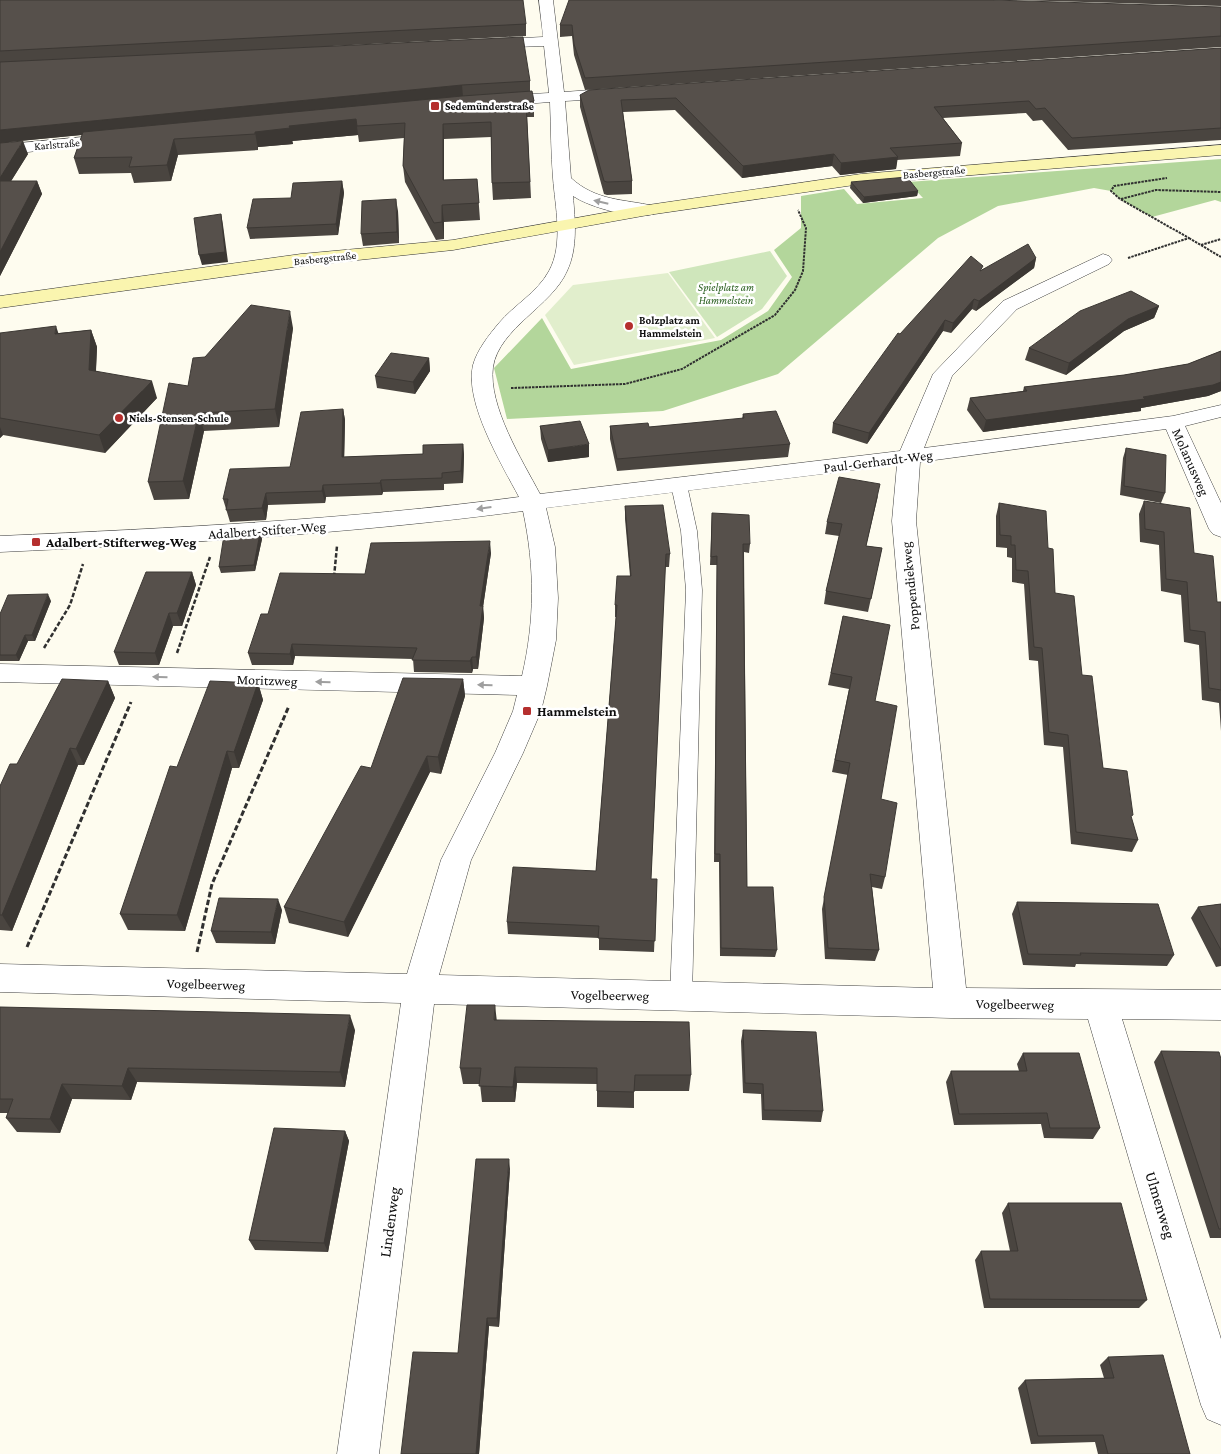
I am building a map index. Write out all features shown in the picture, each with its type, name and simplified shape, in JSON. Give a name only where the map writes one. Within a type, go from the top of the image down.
[{"type":"main road","name":"Basbergstraße","points":[[0,302],[301,260],[454,244],[648,210],[789,188],[934,171],[1221,150]]},
{"type":"street","points":[[419,990],[456,860],[509,754],[527,711],[543,640],[546,598],[543,547],[533,502],[494,428],[484,388],[483,366],[492,346],[507,326],[538,297],[558,272],[565,248],[557,96],[546,0]]},
{"type":"street","points":[[475,45],[551,41]]},
{"type":"street","points":[[482,102],[632,92]]},
{"type":"street","name":"Karlstraße","points":[[0,150],[131,137]]},
{"type":"street","name":"Basbergstraße","points":[[562,178],[574,191],[591,200],[648,210]]},
{"type":"street","name":"Poppendiekweg","points":[[951,1002],[904,522],[909,457],[943,374],[1010,305],[1103,260]]},
{"type":"street","name":"Paul-Gerhardt-Weg","points":[[533,502],[909,457],[1173,422],[1221,411]]},
{"type":"street","name":"Molanusweg","points":[[1173,422],[1221,528]]},
{"type":"street","name":"Adalbert-Stifter-Weg","points":[[0,544],[218,534],[339,525],[422,518],[533,502]]},
{"type":"street","name":"Moritzweg","points":[[0,673],[300,682],[534,686]]},
{"type":"street","name":"Vogelbeerweg","points":[[7,978],[1101,1006],[1221,1005]]},
{"type":"street","name":"Lindenweg","points":[[358,1454],[419,990]]},
{"type":"street","name":"Ulmenweg","points":[[1101,1006],[1221,1405]]},
{"type":"lane","points":[[679,485],[689,531],[694,590],[681,996]]},
{"type":"path","points":[[1172,178],[1114,186],[1111,191],[1120,199],[1221,257]]},
{"type":"path","points":[[484,388],[625,384],[682,369],[775,315],[795,290],[803,271],[806,228],[789,188]]},
{"type":"path","points":[[1120,199],[1156,190],[1221,192]]},
{"type":"path","points":[[1103,260],[1119,261],[1189,238]]},
{"type":"path","points":[[1201,245],[1221,239]]},
{"type":"path","points":[[333,584],[339,525]]},
{"type":"path","points":[[168,677],[218,534]]},
{"type":"path","points":[[29,673],[70,605],[91,540]]},
{"type":"path","points":[[7,978],[142,676]]},
{"type":"path","points":[[190,984],[212,884],[300,682]]},
{"type":"green space","points":[[1221,159],[1221,202],[1215,200],[1152,217],[1120,199],[1111,191],[1094,188],[998,206],[938,238],[778,374],[663,411],[507,419],[494,368],[542,318],[571,369],[721,340],[768,311],[792,277],[774,250],[801,228],[801,196],[844,189],[857,204],[923,198],[908,182]]},
{"type":"green space","name":"Spielplatz am Hammelstein","points":[[770,251],[787,276],[762,309],[717,337],[669,272]]},
{"type":"green space","name":"Bolzplatz am Hammelstein","points":[[668,273],[715,338],[574,365],[545,315],[573,285]]},
{"type":"building","points":[[0,0],[523,0],[526,24],[0,51]]},
{"type":"building","points":[[569,0],[993,0],[1221,7],[1221,36],[585,78],[574,44],[572,25],[560,25]]},
{"type":"building","points":[[523,37],[530,81],[462,85],[0,130],[0,62]]},
{"type":"building","points":[[1221,48],[1221,128],[1072,138],[1045,108],[1036,109],[1029,101],[934,107],[962,143],[890,148],[898,157],[841,163],[834,154],[743,166],[676,98],[621,100],[632,181],[604,181],[580,95],[589,90]]},
{"type":"building","points":[[532,91],[534,101],[526,102],[530,182],[492,183],[491,122],[443,124],[443,180],[477,179],[479,203],[442,205],[442,222],[434,223],[403,166],[405,123],[357,126],[356,119],[289,126],[290,128],[255,132],[255,134],[174,139],[167,165],[129,167],[132,157],[74,158],[83,132]]},
{"type":"building","points":[[23,141],[0,178],[0,143]]},
{"type":"building","points":[[907,177],[918,191],[864,197],[851,182]]},
{"type":"building","points":[[0,181],[37,181],[0,252]]},
{"type":"building","points":[[342,181],[336,224],[247,228],[253,199],[291,198],[293,183]]},
{"type":"building","points":[[396,199],[397,232],[361,234],[362,201]]},
{"type":"building","points":[[221,214],[225,252],[199,255],[194,218]]},
{"type":"building","points":[[1028,244],[1036,258],[979,301],[974,299],[953,323],[945,320],[869,433],[833,423],[898,333],[900,334],[971,256],[983,266],[980,271]]},
{"type":"building","points":[[1131,291],[1159,306],[1128,319],[1069,363],[1029,348],[1080,311]]},
{"type":"building","points":[[251,305],[290,311],[275,409],[199,413],[183,481],[148,482],[169,383],[188,386],[193,358],[205,357]]},
{"type":"building","points":[[56,326],[55,334],[91,330],[89,370],[152,381],[99,435],[0,418],[0,333]]},
{"type":"building","points":[[1221,351],[1221,382],[1143,397],[1145,399],[986,420],[970,398],[1027,391],[1024,387],[1124,375],[1188,364]]},
{"type":"building","points":[[391,353],[429,358],[413,382],[375,376]]},
{"type":"building","points":[[343,409],[342,457],[423,454],[423,445],[463,444],[461,471],[442,473],[442,478],[381,480],[380,483],[323,485],[322,491],[266,493],[262,508],[226,510],[228,499],[223,499],[230,469],[290,467],[301,412]]},
{"type":"building","points":[[776,411],[790,444],[617,459],[610,426],[648,423],[649,427],[744,418],[743,414]]},
{"type":"building","points":[[580,421],[589,444],[548,450],[540,426]]},
{"type":"building","points":[[1126,448],[1166,455],[1165,493],[1124,486]]},
{"type":"building","points":[[839,477],[880,484],[866,546],[882,548],[871,599],[826,591],[842,524],[827,522]]},
{"type":"building","points":[[1144,501],[1190,508],[1194,553],[1213,556],[1217,602],[1221,602],[1221,690],[1209,688],[1205,632],[1190,630],[1187,582],[1166,579],[1164,532],[1145,529]]},
{"type":"building","points":[[999,503],[1046,511],[1048,548],[1053,549],[1055,593],[1074,596],[1082,675],[1092,676],[1103,768],[1127,771],[1133,815],[1131,816],[1138,840],[1076,832],[1068,735],[1049,732],[1042,648],[1034,647],[1028,571],[1016,570],[1015,545],[1011,545],[1011,536],[1000,535]]},
{"type":"building","points":[[663,505],[670,554],[666,554],[651,879],[657,879],[655,941],[598,938],[599,926],[507,922],[513,867],[596,871],[617,605],[615,605],[617,576],[631,576],[625,506]]},
{"type":"building","points":[[712,513],[749,515],[750,544],[743,544],[747,887],[773,887],[777,950],[721,948],[720,854],[715,854],[717,556],[711,557]]},
{"type":"building","points":[[260,533],[254,565],[219,567],[224,535]]},
{"type":"building","points":[[490,541],[480,606],[483,606],[476,657],[472,657],[470,661],[412,660],[417,648],[292,644],[290,654],[248,653],[261,614],[268,614],[280,573],[365,574],[371,543]]},
{"type":"building","points":[[146,572],[192,572],[177,613],[169,613],[155,653],[114,652]]},
{"type":"building","points":[[48,594],[32,635],[25,635],[16,655],[0,655],[0,614],[8,595]]},
{"type":"building","points":[[843,616],[890,625],[875,701],[897,706],[881,799],[897,803],[885,877],[870,874],[879,950],[828,948],[824,897],[850,763],[835,760],[852,677],[831,673]]},
{"type":"building","points":[[403,678],[463,679],[438,757],[427,756],[344,922],[284,907],[361,766],[371,768]]},
{"type":"building","points":[[62,679],[108,681],[76,749],[70,748],[2,915],[0,915],[0,786],[10,764],[17,764]]},
{"type":"building","points":[[210,681],[258,683],[234,752],[227,751],[177,915],[120,914],[170,766],[177,767]]},
{"type":"building","points":[[219,898],[278,899],[271,932],[211,931]]},
{"type":"building","points":[[1017,902],[1158,904],[1174,955],[1028,954]]},
{"type":"building","points":[[1221,904],[1221,950],[1198,907]]},
{"type":"building","points":[[467,1005],[495,1005],[494,1020],[689,1022],[691,1075],[635,1075],[634,1092],[597,1091],[597,1068],[515,1067],[513,1087],[479,1086],[481,1068],[460,1068]]},
{"type":"building","points":[[0,1007],[350,1015],[340,1072],[128,1068],[122,1086],[62,1084],[50,1119],[6,1118],[13,1099],[0,1099]]},
{"type":"building","points":[[743,1030],[816,1032],[823,1111],[764,1110],[763,1084],[745,1083]]},
{"type":"building","points":[[1161,1051],[1219,1052],[1221,1059],[1221,1229],[1219,1229]]},
{"type":"building","points":[[1023,1053],[1079,1053],[1100,1128],[1050,1128],[1047,1113],[959,1114],[951,1071],[1027,1071]]},
{"type":"building","points":[[274,1128],[345,1131],[324,1243],[249,1240]]},
{"type":"building","points":[[476,1159],[509,1159],[497,1318],[487,1318],[476,1454],[401,1454],[413,1352],[458,1353]]},
{"type":"building","points":[[1008,1203],[1121,1203],[1147,1300],[990,1299],[981,1251],[1018,1251]]},
{"type":"building","points":[[1163,1355],[1190,1454],[1108,1454],[1103,1435],[1038,1436],[1025,1380],[1114,1378],[1108,1357]]},
{"type":"place","name":"Sedemünderstraße","points":[[435,106]]},
{"type":"place","name":"Bolzplatz am Hammelstein","points":[[629,326]]},
{"type":"place","name":"Niels-Stensen-Schule","points":[[119,418]]},
{"type":"place","name":"Adalbert-Stifterweg-Weg","points":[[36,542]]},
{"type":"place","name":"Hammelstein","points":[[527,711]]}]
